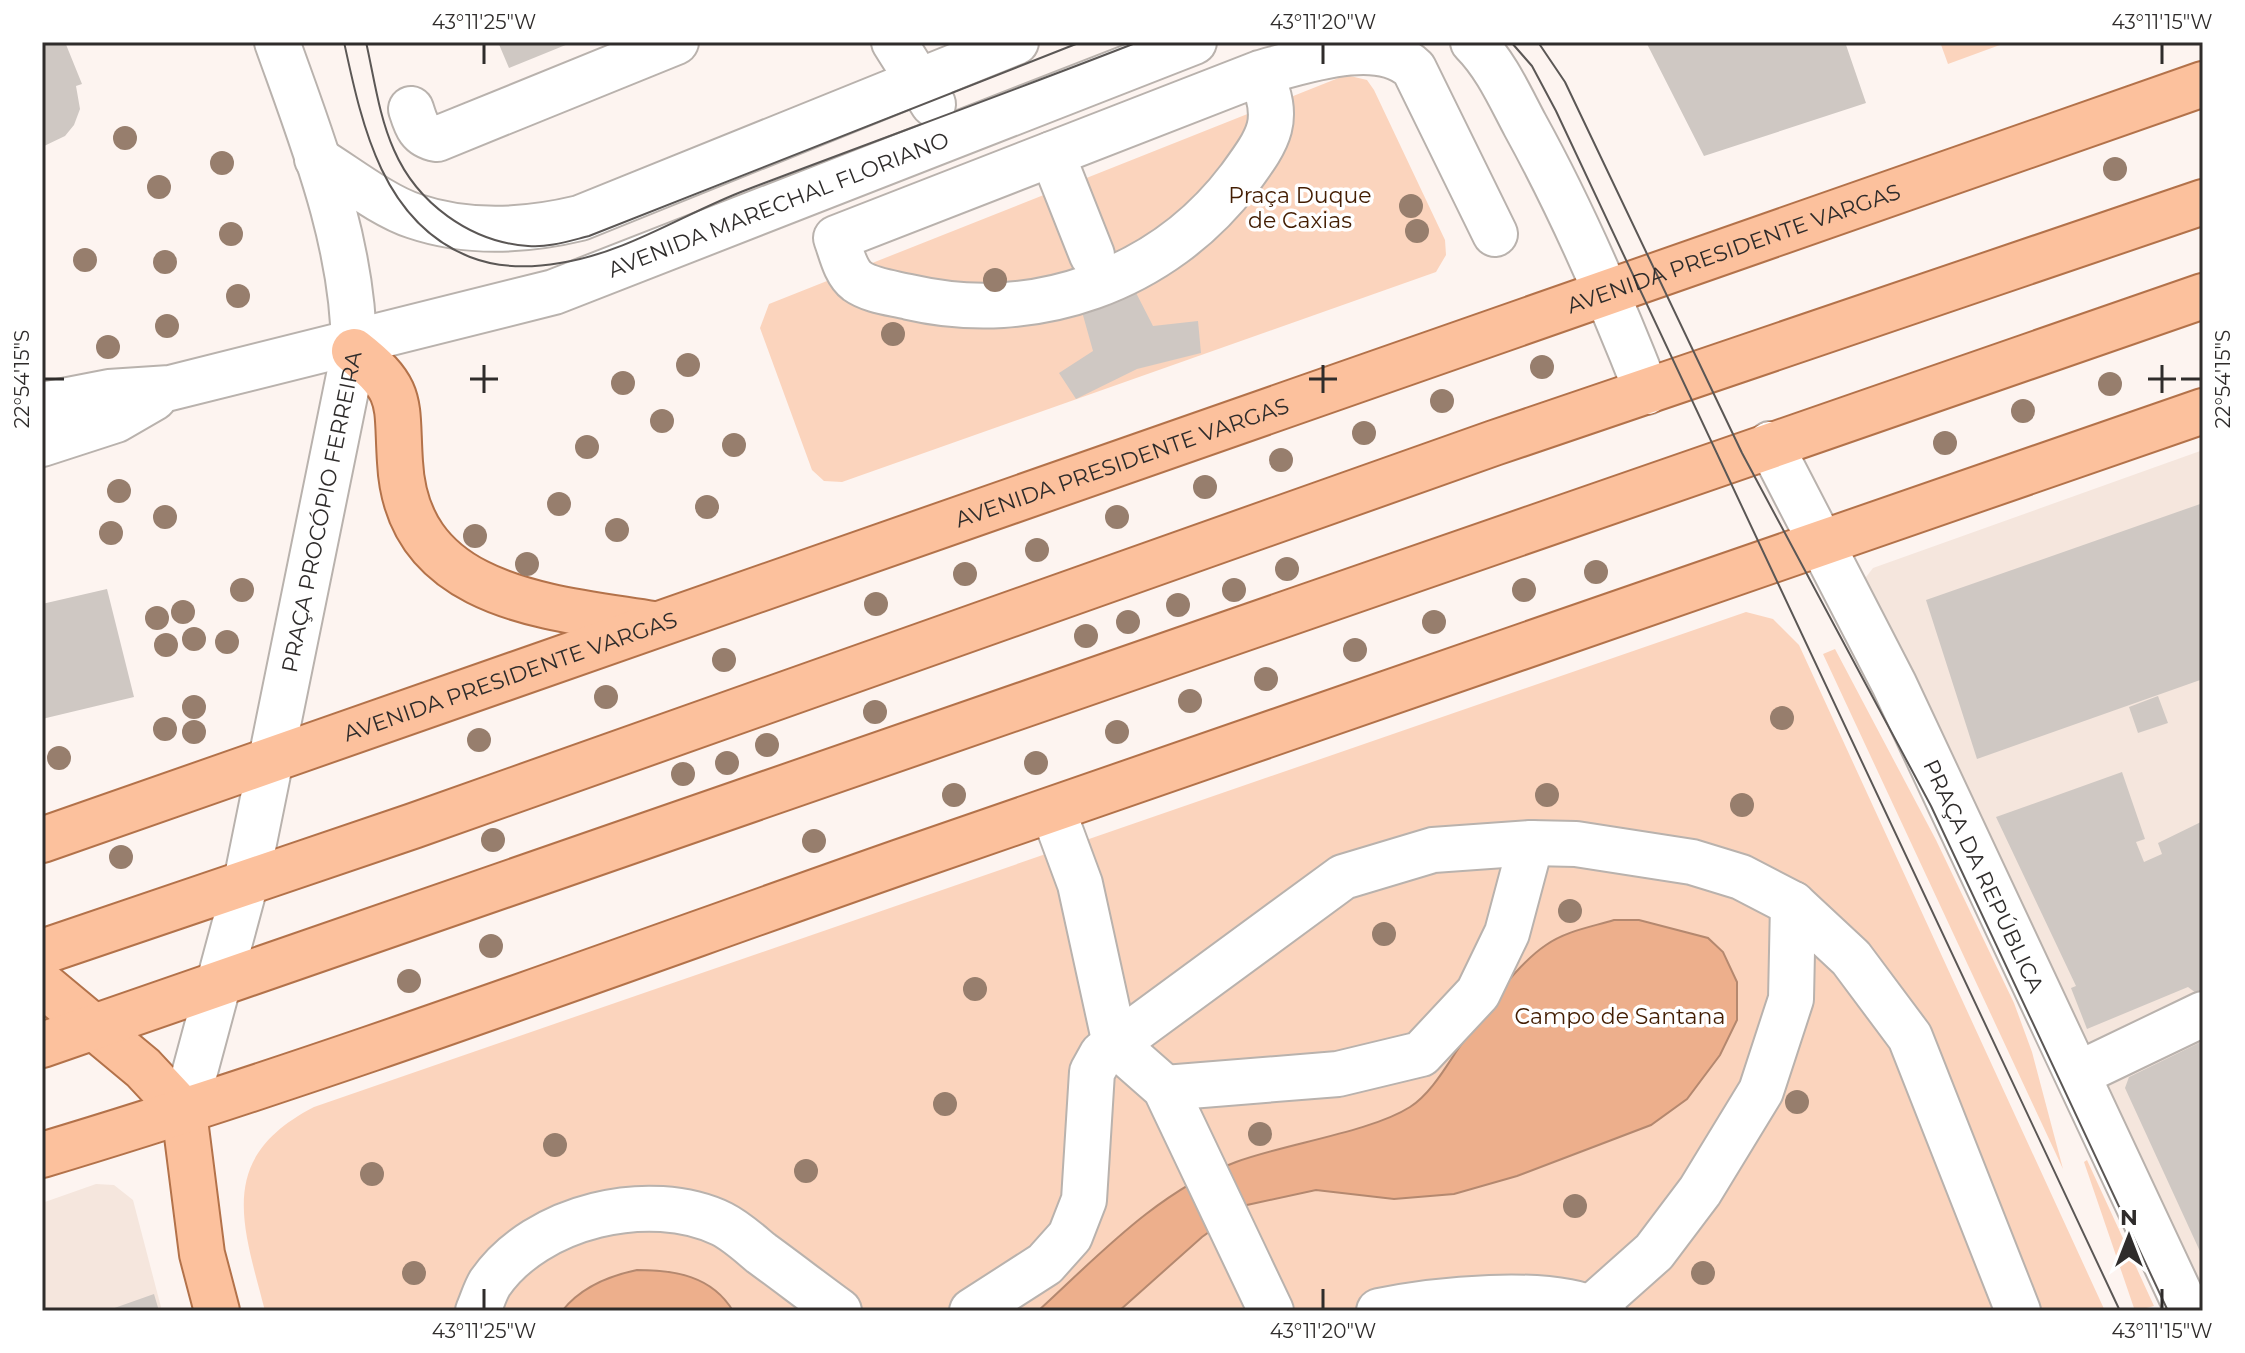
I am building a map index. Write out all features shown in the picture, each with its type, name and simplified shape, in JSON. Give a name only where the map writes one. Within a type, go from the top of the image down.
[{"type":"main road","name":"AVENIDA PRESIDENTE VARGAS","points":[[42,840],[2203,84]]},
{"type":"main road","points":[[42,952],[1647,392],[2203,202]]},
{"type":"main road","points":[[42,1045],[2203,296]]},
{"type":"main road","points":[[2103,330],[2203,318]]},
{"type":"main road","points":[[354,346],[384,375],[394,394],[407,504],[422,532],[450,566],[477,585],[513,598],[655,624]]},
{"type":"main road","points":[[42,1155],[184,1112],[2203,411]]},
{"type":"main road","points":[[42,984],[143,1068],[184,1112],[202,1254],[217,1311]]},
{"type":"street","points":[[277,42],[304,111],[339,233],[354,346]]},
{"type":"street","points":[[411,109],[417,128],[426,137],[437,139],[676,42]]},
{"type":"street","points":[[894,42],[932,101],[944,139],[967,187]]},
{"type":"street","points":[[317,159],[412,216],[462,226],[532,229],[580,218],[1016,42]]},
{"type":"street","name":"AVENIDA MARECHAL FLORIANO","points":[[354,346],[554,292],[1194,42]]},
{"type":"street","points":[[1473,42],[1496,72],[1550,171],[1607,290],[1647,392]]},
{"type":"street","points":[[1260,73],[1273,115],[1268,137],[1245,171],[1201,223],[1156,257],[1117,278],[1045,300],[995,306],[939,303],[881,291],[857,281],[850,274],[836,238],[1260,73],[1327,55],[1369,53],[1403,59],[1420,79],[1495,234]]},
{"type":"street","points":[[1135,64],[1155,114]]},
{"type":"street","points":[[1052,154],[1092,255]]},
{"type":"street","name":"PRAÇA PROCÓPIO FERREIRA","points":[[42,405],[109,392],[170,388],[354,346],[246,882],[184,1112]]},
{"type":"street","points":[[42,444],[116,420],[170,388]]},
{"type":"street","name":"PRAÇA DA REPÚBLICA","points":[[1770,444],[1894,684],[2188,1311]]},
{"type":"street","points":[[1053,811],[1080,884],[1115,1044],[1165,1088],[1202,1173],[1271,1311]]},
{"type":"street","points":[[1165,1088],[1338,1074],[1421,1054],[1478,993],[1507,933],[1531,843]]},
{"type":"street","points":[[972,1311],[1045,1264],[1070,1236],[1084,1200],[1092,1072],[1102,1054],[1343,877],[1433,850],[1531,843],[1576,844],[1692,862],[1741,877],[1793,904],[1851,958],[1910,1037],[2018,1311]]},
{"type":"street","points":[[1379,1311],[1479,1298],[1529,1298],[1597,1310],[1654,1252],[1700,1191],[1761,1091],[1791,999],[1793,904]]},
{"type":"street","points":[[2078,1074],[2203,1014]]},
{"type":"street","points":[[478,1311],[490,1284],[513,1260],[541,1238],[569,1224],[607,1214],[659,1209],[690,1213],[723,1224],[839,1311]]},
{"type":"shaded area","points":[[2203,450],[2203,1002],[2087,1051],[1863,581],[1873,568]]},
{"type":"shaded area","points":[[1614,920],[1639,920],[1708,938],[1723,952],[1737,982],[1737,1020],[1720,1055],[1687,1099],[1651,1125],[1517,1176],[1454,1194],[1394,1199],[1316,1190],[1247,1205],[1202,1237],[1119,1311],[1038,1311],[1130,1227],[1155,1207],[1208,1174],[1256,1155],[1373,1124],[1410,1107],[1430,1089],[1497,994],[1533,955],[1562,936]]},
{"type":"shaded area","points":[[2203,1026],[2203,1311],[2103,1089],[2117,1067]]},
{"type":"shaded area","points":[[96,1184],[114,1185],[133,1200],[162,1311],[42,1311],[42,1203]]},
{"type":"shaded area","points":[[637,1270],[665,1271],[691,1277],[714,1290],[733,1311],[562,1311],[578,1295],[596,1284]]},
{"type":"green space","points":[[1940,42],[2008,42],[1948,64]]},
{"type":"green space","name":"Praça Duque de Caxias","points":[[1346,75],[1367,80],[1374,90],[1445,240],[1446,255],[1436,272],[842,482],[824,481],[812,470],[760,328],[769,304]]},
{"type":"green space","name":"Campo de Santana","points":[[1746,612],[1773,619],[1799,645],[2105,1311],[265,1311],[245,1222],[244,1196],[249,1171],[261,1148],[283,1127],[314,1107]]},
{"type":"green space","points":[[1835,649],[1936,840],[2014,1003],[2032,1052],[2063,1169],[1823,654]]},
{"type":"green space","points":[[2087,1160],[2154,1306],[2135,1311],[2084,1162]]},
{"type":"building","points":[[42,42],[65,42],[82,84],[76,86],[80,109],[74,125],[65,136],[42,147]]},
{"type":"building","points":[[498,42],[573,42],[509,68]]},
{"type":"building","points":[[1646,42],[1845,42],[1866,103],[1704,156]]},
{"type":"building","points":[[1130,281],[1153,326],[1198,321],[1201,353],[1137,369],[1076,399],[1059,373],[1093,351],[1079,301],[944,292]]},
{"type":"building","points":[[2203,503],[2203,679],[1977,759],[1926,600]]},
{"type":"building","points":[[107,589],[134,697],[42,719],[42,604]]},
{"type":"building","points":[[2158,696],[2168,723],[2138,733],[2129,707]]},
{"type":"building","points":[[2122,772],[2145,839],[2136,842],[2144,862],[2162,854],[2158,843],[2203,821],[2203,990],[2196,993],[2188,987],[2087,1029],[2071,988],[2076,986],[1996,817]]},
{"type":"building","points":[[2203,1041],[2203,1258],[2125,1088],[2129,1077]]},
{"type":"building","points":[[154,1294],[159,1311],[106,1311]]},
{"type":"tram line","points":[[344,42],[359,106],[381,168],[396,195],[416,220],[440,241],[470,257],[503,265],[526,266],[560,263],[608,251],[723,199],[1138,42]]},
{"type":"tram line","points":[[366,42],[389,137],[416,187],[431,203],[466,228],[507,243],[536,246],[589,236],[1081,42]]},
{"type":"tram line","points":[[1511,42],[1532,66],[1556,111],[2120,1311]]},
{"type":"tram line","points":[[1538,42],[1565,82],[1742,453],[1931,806],[2168,1311]]}]
